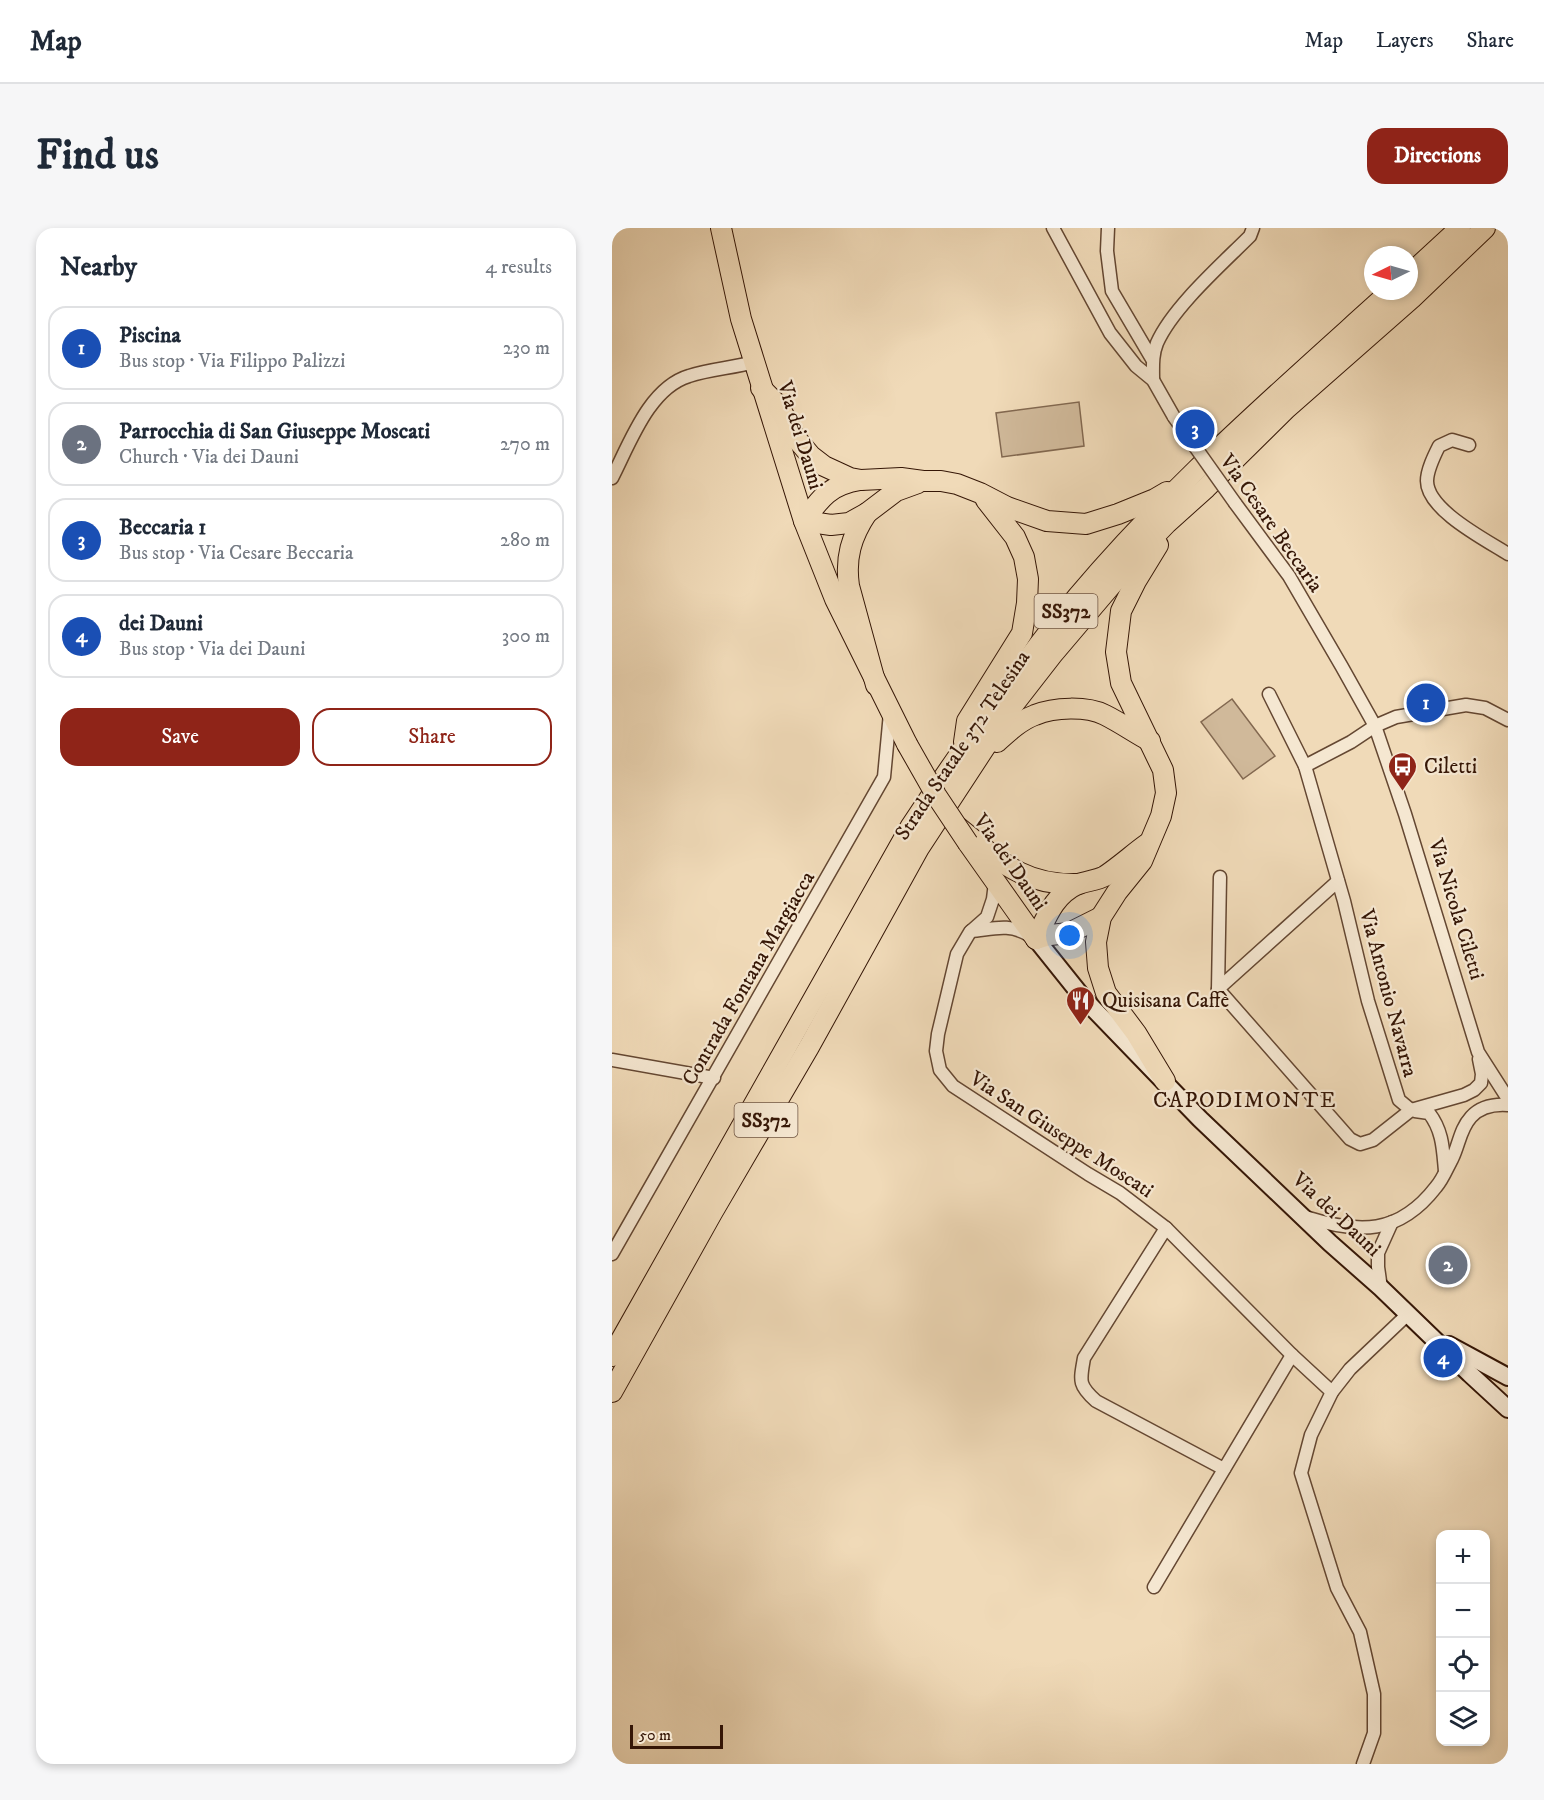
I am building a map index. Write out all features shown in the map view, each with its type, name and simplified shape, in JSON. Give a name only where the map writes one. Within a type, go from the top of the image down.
[{"type":"main road","name":"Via dei Dauni","points":[[721,228],[738,308],[804,521],[835,599],[876,685],[907,744],[956,826],[1036,939],[1084,999],[1200,1119],[1330,1244],[1382,1288],[1508,1408]]},
{"type":"main road","points":[[1418,267],[1460,228]]},
{"type":"main road","name":"Strada Statale 372 Telesina","points":[[612,1392],[712,1213],[809,1047],[919,848],[1010,709],[1052,655],[1167,523],[1287,408],[1412,298],[1485,228]]},
{"type":"main road","name":"Strada Statale 372 Telesina","points":[[612,1356],[911,826],[963,749],[1056,622],[1182,483],[1381,300]]},
{"type":"main road","points":[[761,388],[779,406],[795,437],[811,456],[832,470],[861,480]]},
{"type":"main road","points":[[804,521],[829,491],[845,483],[861,480],[901,478],[957,484],[1007,507],[1047,521],[1086,524],[1155,500],[1182,483]]},
{"type":"main road","points":[[804,521],[840,525],[849,523],[867,513],[896,491],[923,481]]},
{"type":"main road","points":[[963,749],[967,721],[1022,633],[1028,603],[1028,579],[1024,557],[1015,537],[980,493]]},
{"type":"main road","points":[[867,513],[854,534],[847,572],[876,685]]},
{"type":"main road","points":[[1165,1081],[1136,1033],[1106,993],[1098,968],[1096,942],[1101,917],[1117,892],[1142,861],[1161,816],[1166,793],[1163,770],[1121,683],[1116,652],[1121,611],[1136,581],[1155,552],[1167,523]]},
{"type":"main road","points":[[983,753],[1012,729],[1036,715],[1060,710],[1081,710],[1103,714],[1150,741]]},
{"type":"main road","points":[[956,826],[1022,875],[1051,884],[1079,884]]},
{"type":"main road","points":[[1036,939],[1055,900],[1063,892],[1079,884],[1104,877],[1149,842]]},
{"type":"main road","points":[[1036,939],[1069,933],[1101,917]]},
{"type":"main road","points":[[1435,1338],[1508,1377]]},
{"type":"street","name":"Via Cesare Beccaria","points":[[1053,228],[1110,333],[1136,366],[1153,380],[1174,417],[1289,576],[1375,726]]},
{"type":"street","points":[[1108,228],[1107,251],[1112,291],[1152,359]]},
{"type":"street","points":[[1153,380],[1152,359],[1160,337],[1186,301],[1250,236],[1253,228]]},
{"type":"street","points":[[612,478],[646,413],[658,395],[671,384],[688,376],[754,362]]},
{"type":"street","points":[[1469,445],[1452,440],[1438,446],[1427,482],[1431,496],[1444,511],[1508,554]]},
{"type":"street","name":"Via Antonio Navarra","points":[[1269,694],[1305,766],[1338,881],[1368,1001],[1399,1100],[1411,1110]]},
{"type":"street","points":[[1305,766],[1375,726],[1396,717],[1466,705],[1485,708],[1508,720]]},
{"type":"street","name":"Contrada Fontana Margiacca","points":[[612,1254],[885,777],[890,712]]},
{"type":"street","name":"Via Nicola Ciletti","points":[[1375,726],[1478,1052],[1508,1100]]},
{"type":"street","points":[[1220,877],[1218,989],[1350,1139],[1360,1144],[1373,1140],[1411,1110],[1474,1090],[1480,1083],[1482,1074],[1478,1052]]},
{"type":"street","points":[[1218,989],[1338,881]]},
{"type":"street","name":"Via San Giuseppe Moscati","points":[[995,883],[993,899],[987,916],[970,932],[957,954],[940,1023],[936,1052],[940,1070],[953,1086],[1120,1193],[1166,1228],[1332,1392]]},
{"type":"street","points":[[970,932],[999,927],[1018,928],[1036,939]]},
{"type":"street","points":[[612,1060],[714,1078]]},
{"type":"street","points":[[1304,1217],[1350,1228],[1367,1229],[1392,1222],[1415,1210],[1437,1186],[1454,1155],[1465,1125],[1472,1116],[1488,1106],[1508,1105]]},
{"type":"street","points":[[1411,1110],[1429,1113],[1437,1123],[1442,1140],[1445,1171]]},
{"type":"street","points":[[1382,1288],[1378,1253],[1392,1222]]},
{"type":"street","points":[[1166,1228],[1084,1358],[1081,1375],[1083,1390],[1096,1401],[1224,1469]]},
{"type":"street","points":[[1363,1764],[1374,1732],[1374,1694],[1360,1632],[1338,1588],[1301,1473],[1311,1436],[1332,1392],[1350,1369],[1408,1314]]},
{"type":"street","points":[[1154,1587],[1292,1355]]},
{"type":"shaded area","points":[[1079,402],[1084,446],[1002,457],[996,413]]},
{"type":"shaded area","points":[[1232,699],[1275,756],[1243,779],[1201,722]]},
{"type":"place","name":"Beccaria 1","points":[[1195,429]]},
{"type":"place","name":"Piscina","points":[[1426,703]]},
{"type":"place","name":"Ciletti","points":[[1403,792]]},
{"type":"place","name":"Quisisana Caffè","points":[[1081,1026]]},
{"type":"place","name":"Parrocchia di San Giuseppe Moscati","points":[[1448,1265]]},
{"type":"place","name":"dei Dauni","points":[[1443,1358]]},
{"type":"district","name":"CAPODIMONTE","points":[[1245,1099]]}]
